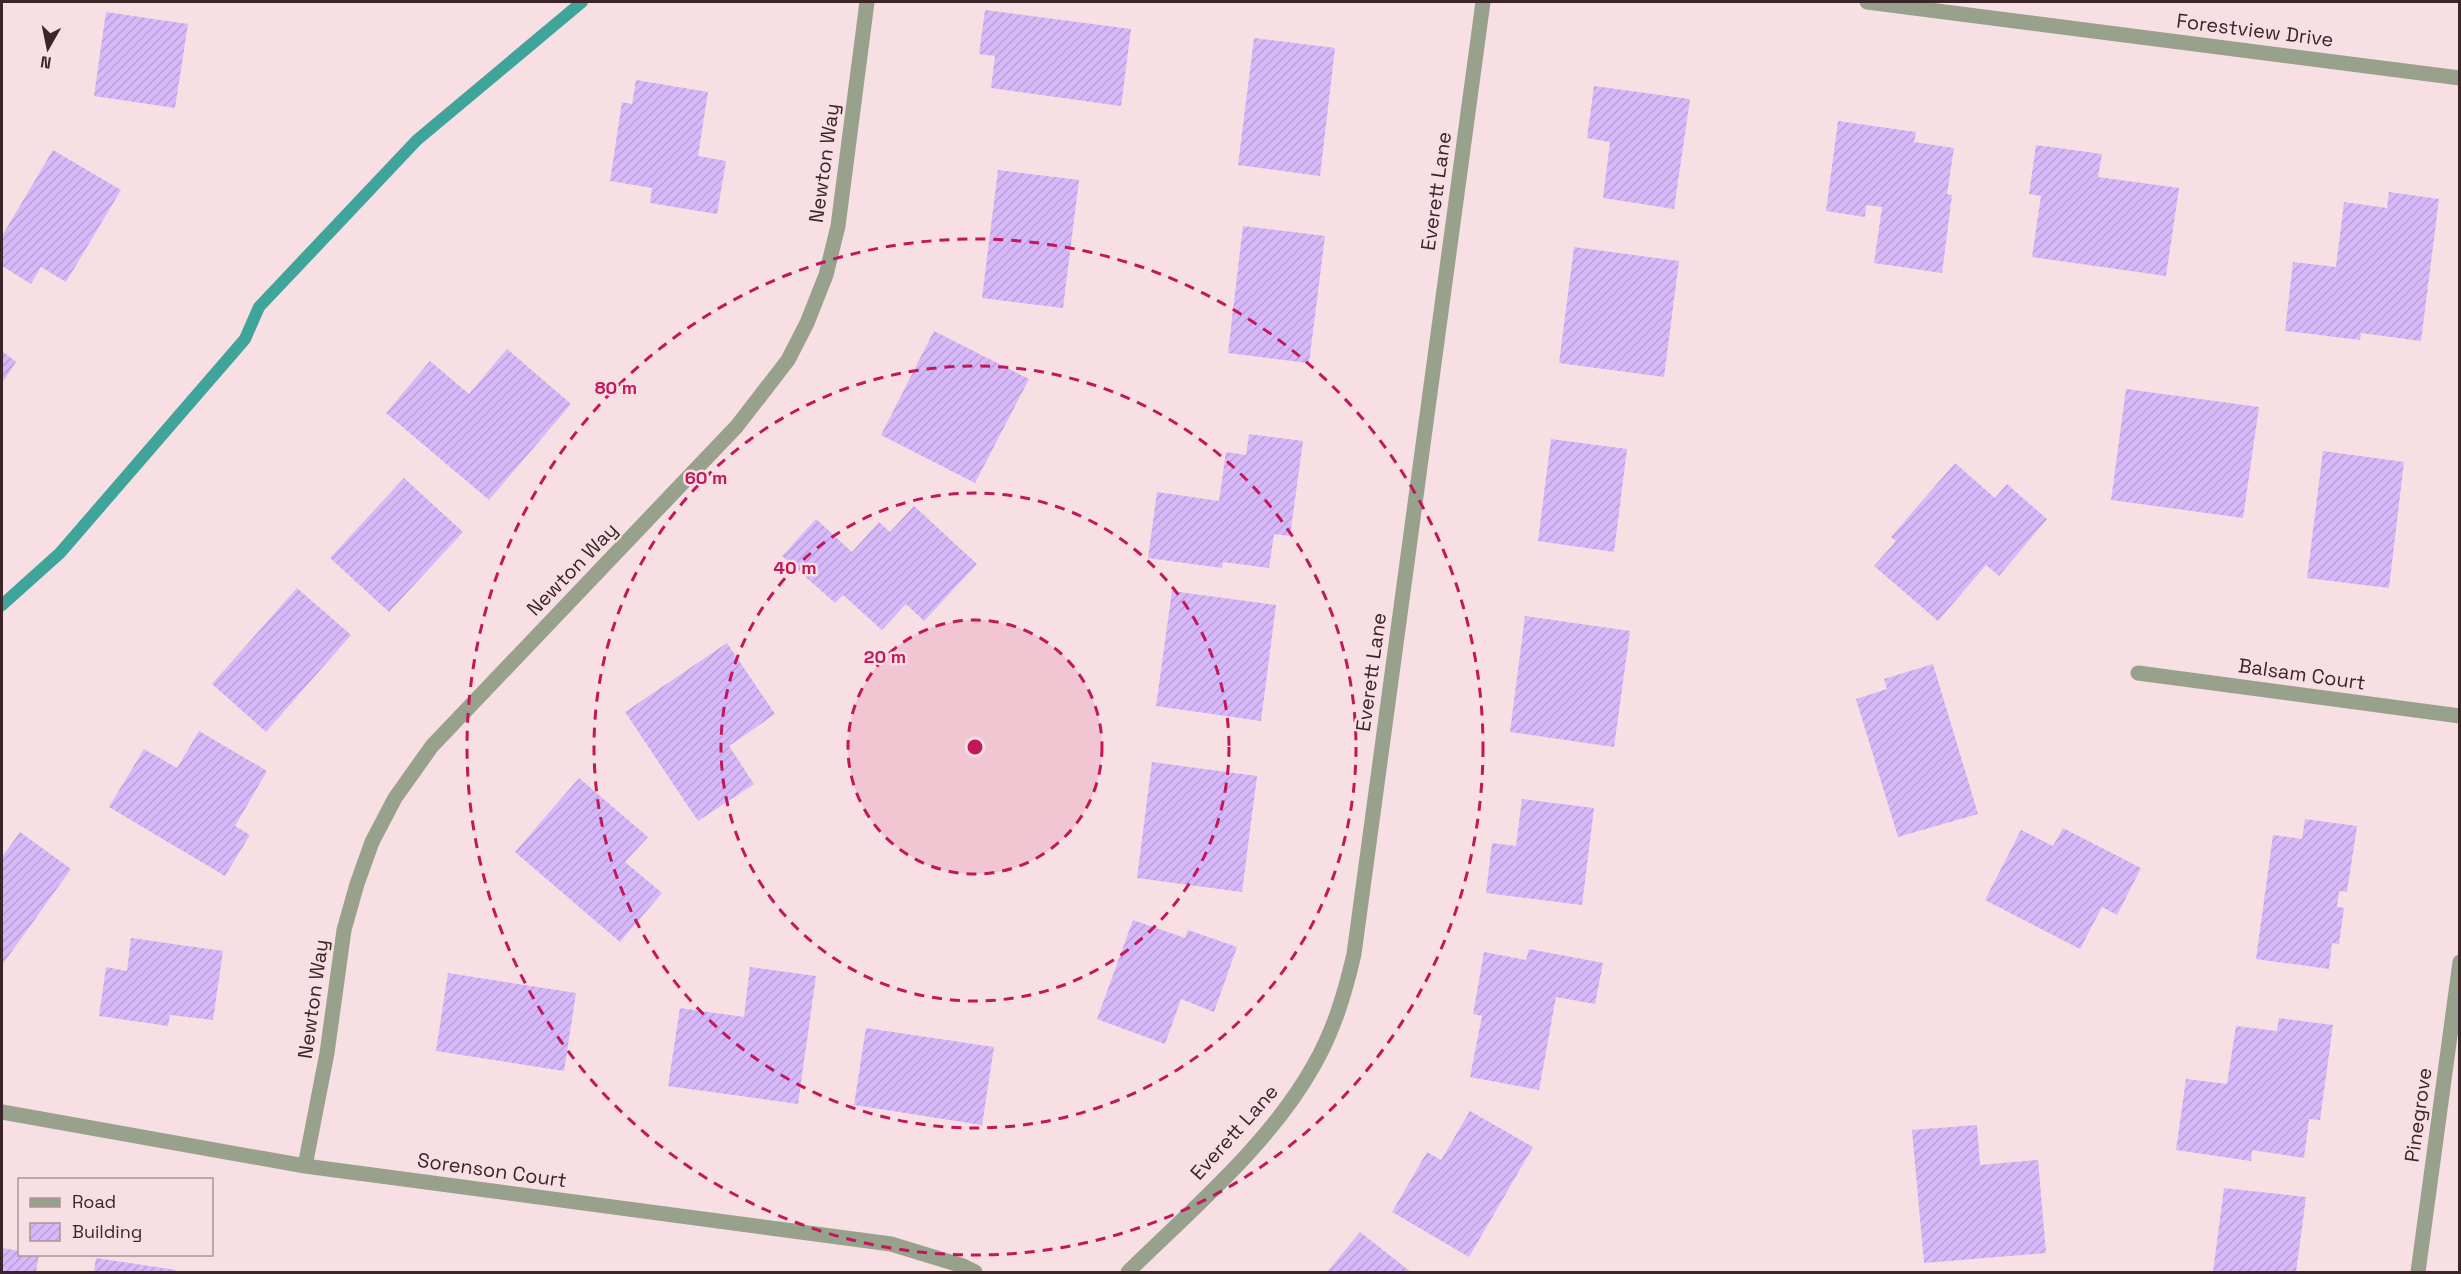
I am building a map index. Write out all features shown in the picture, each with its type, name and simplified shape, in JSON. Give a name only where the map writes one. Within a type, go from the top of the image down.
[{"type":"street","name":"Newton Way","points":[[305,1166],[327,1053],[344,930],[372,842],[395,798],[432,747],[737,426],[788,360],[807,323],[826,275],[838,225],[867,2]]},
{"type":"street","name":"Everett Lane","points":[[1128,1272],[1244,1158],[1285,1109],[1314,1066],[1334,1025],[1345,993],[1356,942],[1483,2]]},
{"type":"street","name":"Forestview Drive","points":[[1867,2],[2460,78]]},
{"type":"street","name":"Balsam Court","points":[[2138,673],[2460,716]]},
{"type":"street","name":"Pinegrove","points":[[2418,1272],[2460,962]]},
{"type":"street","name":"Sorenson Court","points":[[2,1113],[305,1166],[891,1244],[963,1266],[975,1272]]},
{"type":"building","points":[[985,10],[1131,29],[1121,106],[991,88],[995,56],[979,54]]},
{"type":"building","points":[[106,12],[188,24],[175,108],[94,96]]},
{"type":"building","points":[[1254,38],[1335,48],[1320,176],[1238,165]]},
{"type":"building","points":[[636,80],[708,92],[698,156],[726,161],[717,214],[650,203],[652,188],[610,181],[622,102],[632,104]]},
{"type":"building","points":[[1594,86],[1690,99],[1674,209],[1603,198],[1610,142],[1587,138]]},
{"type":"building","points":[[1838,121],[1916,132],[1914,142],[1954,148],[1947,194],[1952,195],[1942,273],[1874,263],[1882,207],[1866,205],[1865,217],[1826,211]]},
{"type":"building","points":[[2036,145],[2102,154],[2098,177],[2179,188],[2166,276],[2032,257],[2041,196],[2029,194]]},
{"type":"building","points":[[53,150],[121,190],[66,282],[41,267],[31,284],[2,266],[2,236]]},
{"type":"building","points":[[998,170],[1079,180],[1063,308],[982,298]]},
{"type":"building","points":[[2389,192],[2439,199],[2421,341],[2361,333],[2360,340],[2285,331],[2293,262],[2336,267],[2344,202],[2387,208]]},
{"type":"building","points":[[1243,226],[1325,236],[1309,363],[1228,353]]},
{"type":"building","points":[[1574,247],[1679,261],[1664,377],[1559,363]]},
{"type":"building","points":[[934,331],[1029,379],[975,483],[881,435]]},
{"type":"building","points":[[507,349],[571,404],[489,500],[386,413],[430,361],[469,394]]},
{"type":"building","points":[[2,351],[16,362],[2,383]]},
{"type":"building","points":[[2126,389],[2259,407],[2243,518],[2111,500]]},
{"type":"building","points":[[1249,434],[1303,441],[1290,536],[1274,534],[1269,568],[1223,562],[1222,568],[1148,558],[1157,492],[1219,501],[1226,452],[1246,455]]},
{"type":"building","points":[[1551,439],[1627,449],[1614,552],[1538,541]]},
{"type":"building","points":[[2323,451],[2404,462],[2389,588],[2307,578]]},
{"type":"building","points":[[1955,463],[1995,498],[2007,484],[2047,519],[1999,576],[1986,565],[1938,621],[1874,566],[1896,541],[1891,537]]},
{"type":"building","points":[[404,478],[463,532],[389,612],[330,558]]},
{"type":"building","points":[[914,506],[977,564],[924,621],[906,604],[882,630],[843,595],[835,603],[782,556],[816,519],[852,552],[879,522],[890,532]]},
{"type":"building","points":[[297,588],[351,635],[266,732],[212,684]]},
{"type":"building","points":[[1172,591],[1276,605],[1261,721],[1156,706]]},
{"type":"building","points":[[1525,616],[1630,631],[1614,747],[1510,732]]},
{"type":"building","points":[[727,643],[775,714],[729,746],[754,784],[698,821],[625,712]]},
{"type":"building","points":[[1933,664],[1978,814],[1898,837],[1856,699],[1887,689],[1884,679]]},
{"type":"building","points":[[199,731],[267,771],[235,826],[250,835],[225,876],[109,807],[144,749],[177,768]]},
{"type":"building","points":[[1152,762],[1257,776],[1242,892],[1137,878]]},
{"type":"building","points":[[579,778],[648,837],[625,862],[662,893],[620,942],[515,852]]},
{"type":"building","points":[[1522,799],[1594,808],[1582,905],[1486,893],[1492,843],[1516,846]]},
{"type":"building","points":[[2305,819],[2357,826],[2347,892],[2339,891],[2337,907],[2344,908],[2339,944],[2332,943],[2329,969],[2256,959],[2273,835],[2302,839]]},
{"type":"building","points":[[2063,828],[2141,868],[2117,915],[2102,907],[2080,949],[1985,900],[2021,830],[2053,846]]},
{"type":"building","points":[[20,832],[71,869],[2,965],[2,857]]},
{"type":"building","points":[[1133,920],[1185,938],[1188,930],[1237,947],[1214,1012],[1181,999],[1165,1044],[1097,1019]]},
{"type":"building","points":[[131,938],[223,951],[213,1020],[170,1015],[168,1026],[99,1016],[106,967],[127,971]]},
{"type":"building","points":[[1529,949],[1603,963],[1595,1004],[1556,997],[1539,1090],[1470,1077],[1482,1016],[1473,1014],[1484,952],[1526,960]]},
{"type":"building","points":[[750,967],[816,976],[798,1104],[668,1086],[680,1008],[744,1017]]},
{"type":"building","points":[[448,973],[576,993],[564,1071],[436,1051]]},
{"type":"building","points":[[2279,1018],[2333,1025],[2320,1120],[2309,1119],[2304,1158],[2252,1150],[2251,1161],[2176,1150],[2186,1079],[2227,1084],[2236,1026],[2277,1031]]},
{"type":"building","points":[[866,1028],[994,1047],[982,1125],[854,1105]]},
{"type":"building","points":[[1470,1111],[1533,1147],[1469,1257],[1392,1212],[1427,1152],[1441,1160]]},
{"type":"building","points":[[1977,1125],[1980,1165],[2038,1160],[2046,1253],[1924,1263],[1912,1130]]},
{"type":"building","points":[[2224,1188],[2306,1197],[2296,1272],[2213,1272]]},
{"type":"building","points":[[1360,1232],[1411,1272],[1327,1272]]},
{"type":"building","points":[[2,1248],[18,1251],[18,1256],[39,1256],[36,1272],[2,1272]]},
{"type":"building","points":[[96,1258],[176,1270],[176,1272],[94,1272]]},
{"type":"waterway","points":[[2,605],[60,553],[245,339],[259,307],[417,140],[582,2]]}]
